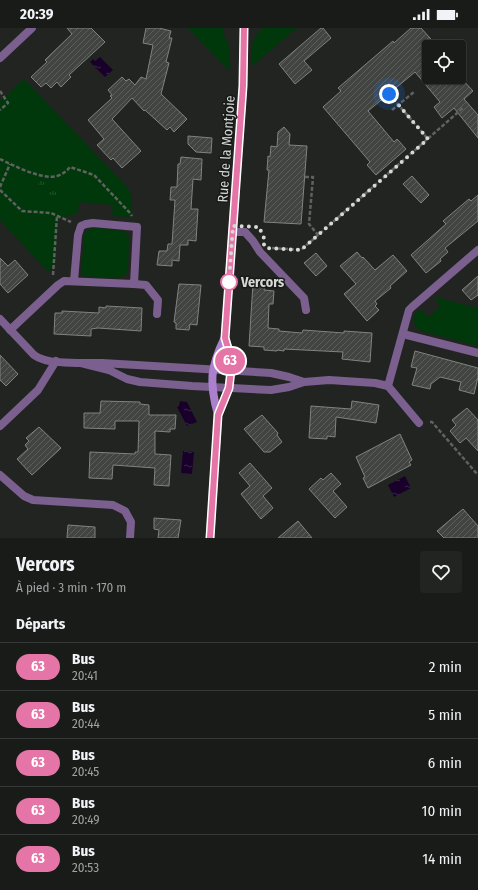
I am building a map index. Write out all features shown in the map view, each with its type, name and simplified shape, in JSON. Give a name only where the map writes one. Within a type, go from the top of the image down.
[{"type":"main road","name":"Rue de la Montjoie","points":[[218,415],[229,388],[231,370],[230,355],[225,338],[243,86],[244,28]]},
{"type":"main road","name":"Rue de la Montjoie","points":[[210,538],[218,415],[212,387],[212,369],[225,338]]},
{"type":"street","points":[[0,58],[32,28]]},
{"type":"street","points":[[74,281],[78,235],[81,226],[93,223],[137,227],[134,284]]},
{"type":"street","points":[[232,232],[245,232],[260,252],[304,298],[306,310]]},
{"type":"street","points":[[388,386],[407,315],[412,307],[478,250]]},
{"type":"street","points":[[10,330],[52,290],[64,281],[146,285],[158,300],[157,314]]},
{"type":"street","points":[[0,319],[34,355],[46,361],[81,363],[102,362],[271,373],[304,382]]},
{"type":"street","points":[[403,334],[478,353]]},
{"type":"street","points":[[0,426],[38,390],[56,361]]},
{"type":"street","points":[[81,363],[109,370],[127,379],[140,382],[212,387],[271,390],[289,387],[304,382],[328,380],[375,383],[388,386],[419,423]]},
{"type":"street","points":[[0,475],[24,496],[33,500],[113,505],[125,511],[131,522],[130,538]]},
{"type":"path","points":[[0,91],[8,103],[0,110]]},
{"type":"path","points":[[392,110],[414,92]]},
{"type":"path","points":[[389,94],[428,139]]},
{"type":"path","points":[[266,248],[301,250],[464,108]]},
{"type":"path","points":[[0,159],[43,176],[58,176],[70,167],[94,175],[130,212],[137,227]]},
{"type":"path","points":[[10,164],[0,188],[22,211],[51,214],[81,226]]},
{"type":"path","points":[[305,177],[313,177],[309,224],[318,235]]},
{"type":"path","points":[[52,290],[57,216]]},
{"type":"path","points":[[419,423],[432,422],[478,475]]},
{"type":"green space","points":[[188,28],[223,28],[223,33],[229,47],[229,71]]},
{"type":"green space","points":[[263,28],[297,28],[251,67],[251,51],[253,41]]},
{"type":"green space","points":[[24,79],[127,187],[132,196],[131,217],[112,216],[113,205],[79,202],[78,213],[58,219],[55,265],[48,272],[0,220],[0,101]]},
{"type":"green space","points":[[39,179],[56,180],[56,197],[37,195]]},
{"type":"green space","points":[[93,228],[118,230],[129,236],[128,271],[124,276],[118,278],[81,276],[84,236],[87,230]]},
{"type":"green space","points":[[434,297],[478,308],[478,346],[421,331],[415,325],[415,313],[421,310],[429,317],[440,306]]},
{"type":"water","points":[[100,57],[113,70],[105,77],[90,62],[93,59],[95,61]]},
{"type":"water","points":[[180,401],[187,402],[197,422],[187,426],[177,407],[179,406]]},
{"type":"water","points":[[183,451],[194,452],[192,474],[181,473]]},
{"type":"water","points":[[405,476],[411,488],[394,497],[388,485]]},
{"type":"building","points":[[67,28],[91,28],[105,42],[69,75],[71,77],[61,87],[57,82],[51,88],[46,83],[41,87],[31,77],[47,62],[45,60],[72,34]]},
{"type":"building","points":[[146,28],[159,28],[171,31],[169,38],[172,38],[166,62],[169,63],[161,94],[187,119],[174,132],[170,127],[167,130],[145,110],[144,111],[132,98],[112,119],[141,151],[122,168],[113,158],[111,160],[97,145],[104,139],[88,120],[112,98],[110,96],[112,95],[108,90],[122,77],[126,81],[129,79],[135,85],[141,77],[146,79],[153,45],[143,43]]},
{"type":"building","points":[[321,28],[323,28],[331,38],[304,61],[312,70],[295,84],[279,64]]},
{"type":"building","points":[[411,28],[421,28],[432,40],[422,40],[422,80],[415,72],[368,111],[394,142],[397,139],[406,149],[376,175],[367,165],[370,162],[323,107],[341,91],[338,88],[393,41],[394,43]]},
{"type":"building","points":[[466,83],[473,91],[464,99],[478,115],[478,138],[454,108],[442,118],[434,107],[440,102],[425,84]]},
{"type":"building","points":[[284,127],[290,134],[289,145],[307,146],[301,224],[264,222],[269,170],[267,170],[268,156],[270,157],[271,146],[277,147],[278,132]]},
{"type":"building","points":[[188,136],[212,138],[211,153],[196,152],[188,144]]},
{"type":"building","points":[[181,157],[202,159],[201,180],[193,179],[191,209],[198,209],[196,241],[188,240],[188,245],[180,245],[179,261],[172,260],[172,266],[157,265],[159,251],[167,251],[168,244],[172,244],[175,200],[170,200],[171,187],[177,187],[178,164],[180,164]]},
{"type":"building","points":[[412,176],[429,195],[421,203],[403,184]]},
{"type":"building","points":[[478,195],[478,221],[445,248],[448,252],[440,259],[441,261],[426,273],[411,255],[446,224],[443,221],[469,199],[471,201]]},
{"type":"building","points":[[357,252],[375,270],[393,255],[407,271],[390,286],[391,288],[375,301],[377,304],[375,306],[379,310],[367,321],[344,294],[356,284],[340,266]]},
{"type":"building","points":[[316,253],[327,266],[316,276],[304,263]]},
{"type":"building","points":[[0,258],[8,266],[15,260],[28,275],[8,293],[0,284]]},
{"type":"building","points":[[478,276],[478,295],[471,300],[462,290]]},
{"type":"building","points":[[253,283],[265,284],[264,290],[274,291],[273,304],[269,304],[268,328],[279,329],[279,331],[302,333],[303,330],[344,333],[344,331],[372,333],[370,362],[342,359],[343,352],[284,349],[284,351],[277,351],[264,350],[264,347],[249,346]]},
{"type":"building","points":[[179,284],[201,285],[197,325],[190,324],[189,330],[176,329],[176,323],[174,322]]},
{"type":"building","points":[[106,306],[142,308],[141,331],[98,328],[91,329],[91,336],[54,334],[55,313],[62,313],[62,311],[99,313],[99,307],[106,308]]},
{"type":"building","points":[[415,351],[478,368],[478,377],[474,394],[459,390],[461,382],[440,377],[431,384],[430,389],[412,385],[417,368],[411,367]]},
{"type":"building","points":[[0,355],[18,374],[6,386],[0,380]]},
{"type":"building","points":[[101,401],[140,402],[140,404],[149,405],[149,415],[176,415],[175,429],[170,429],[170,432],[155,431],[155,454],[171,455],[169,486],[154,485],[155,468],[113,465],[112,479],[89,478],[90,452],[135,454],[135,452],[138,452],[139,421],[115,421],[115,429],[84,428],[84,413],[100,413]]},
{"type":"building","points":[[352,401],[379,405],[376,423],[336,417],[335,437],[327,436],[327,439],[309,438],[311,406],[351,409]]},
{"type":"building","points":[[467,408],[478,420],[478,451],[466,438],[460,443],[450,431],[456,425],[452,420]]},
{"type":"building","points":[[262,415],[278,433],[277,435],[282,442],[270,452],[264,452],[244,429]]},
{"type":"building","points":[[39,427],[61,448],[32,475],[17,459],[28,449],[25,445],[29,441],[26,438]]},
{"type":"building","points":[[400,434],[412,460],[409,462],[411,465],[368,488],[356,457]]},
{"type":"building","points":[[250,463],[272,488],[263,496],[273,508],[261,519],[241,494],[250,486],[239,473]]},
{"type":"building","points":[[331,473],[341,484],[333,491],[347,507],[335,518],[309,489],[321,478],[323,480]]},
{"type":"building","points":[[463,509],[478,526],[478,538],[444,538],[437,531]]},
{"type":"building","points":[[154,518],[181,520],[178,538],[158,538],[159,530],[154,529]]},
{"type":"building","points":[[298,521],[312,538],[278,538]]},
{"type":"building","points":[[68,525],[95,527],[95,538],[67,538]]},
{"type":"bus line","name":"63","points":[[210,538],[218,415],[229,388],[231,370],[230,355],[225,338],[243,86],[244,28]]},
{"type":"place","name":"Vercors","points":[[229,282]]},
{"type":"route","points":[[229,282],[233,226],[259,227],[264,238],[264,245],[266,248],[301,250],[428,139],[389,94]]}]
